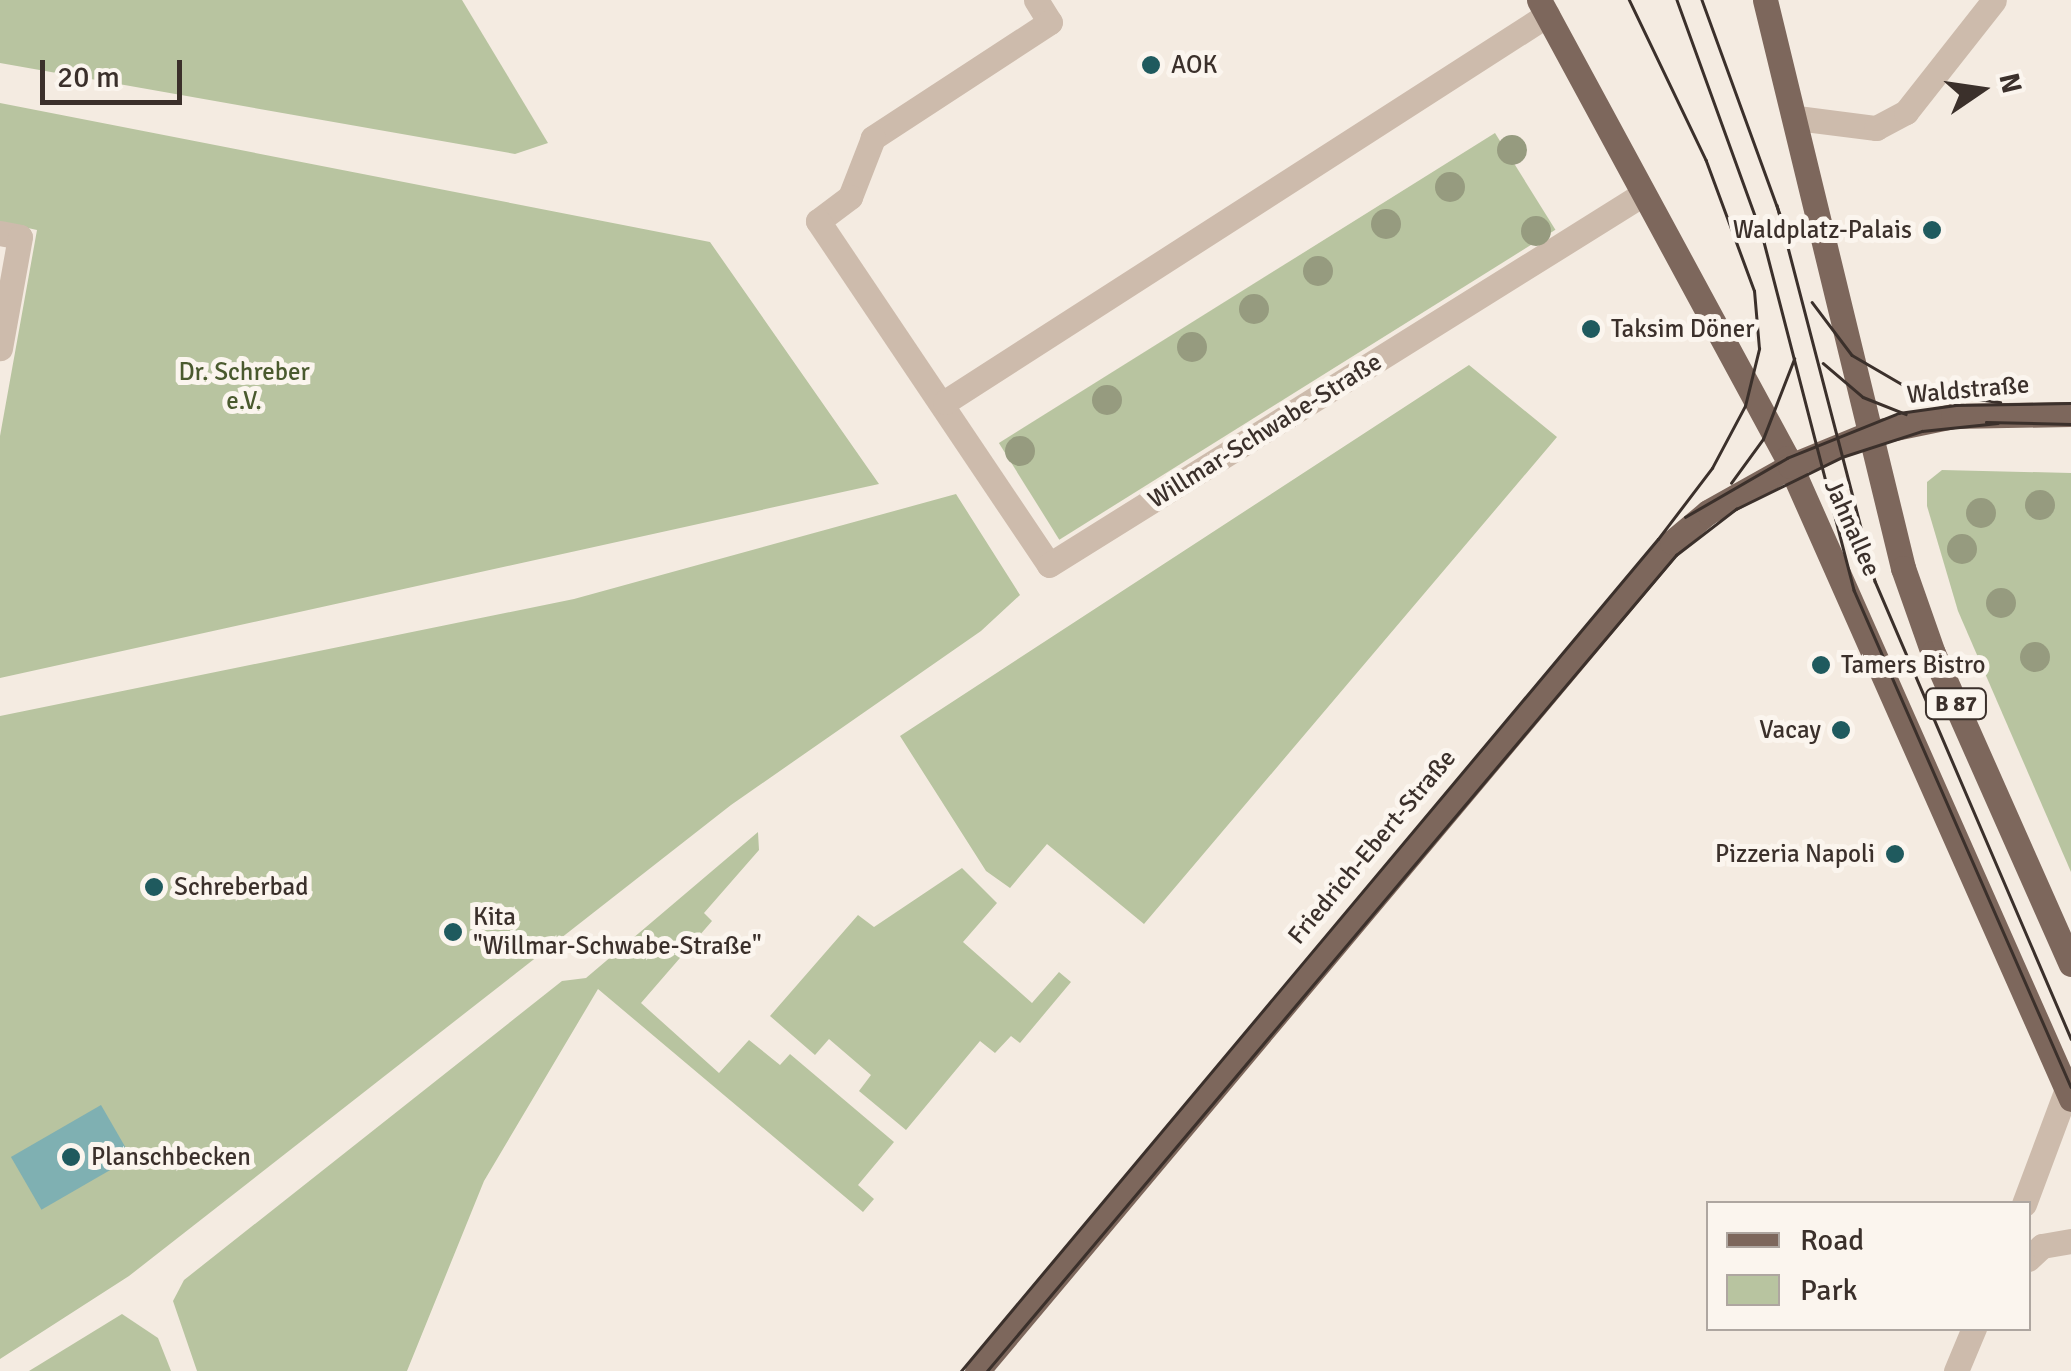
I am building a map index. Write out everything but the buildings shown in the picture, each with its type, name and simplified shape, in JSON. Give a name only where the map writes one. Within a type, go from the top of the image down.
[{"type":"main road","name":"Jahnallee","points":[[1765,0],[1797,118],[1903,568],[1933,653],[2071,964]]},
{"type":"main road","name":"Jahnallee","points":[[1543,8],[1790,466],[2070,1090]]},
{"type":"main road","name":"Waldstraße","points":[[1871,433],[1953,416],[2071,414]]},
{"type":"main road","name":"Friedrich-Ebert-Straße","points":[[977,1371],[1641,572],[1708,512],[1790,466],[1871,433]]},
{"type":"street","name":"Willmar-Schwabe-Straße","points":[[1036,0],[1050,22],[873,138],[850,197],[818,221],[945,402],[1049,565],[1643,194]]},
{"type":"street","points":[[1797,118],[1876,128],[1906,112],[1994,0]]},
{"type":"street","points":[[945,402],[1543,8]]},
{"type":"street","points":[[0,232],[20,237],[0,348]]},
{"type":"street","points":[[2025,1201],[2070,1090]]},
{"type":"street","points":[[2031,1255],[2042,1246],[2071,1241]]},
{"type":"street","points":[[1956,1371],[1973,1331]]},
{"type":"green space","points":[[0,0],[462,0],[548,143],[515,154],[0,63]]},
{"type":"green space","name":"Dr. Schreber e.V.","points":[[0,103],[710,242],[879,484],[0,678],[0,436],[37,230],[0,222]]},
{"type":"green space","points":[[1495,133],[1555,230],[1059,540],[999,443]]},
{"type":"green space","points":[[1469,365],[1557,437],[1144,924],[1047,844],[1010,888],[986,871],[900,736]]},
{"type":"green space","points":[[1942,470],[2071,473],[2071,872],[1958,611],[1927,506],[1927,482]]},
{"type":"green space","points":[[956,494],[1020,595],[981,631],[731,805],[129,1276],[0,1359],[0,716],[574,599]]},
{"type":"green space","points":[[758,832],[759,850],[704,913],[712,921],[641,1003],[719,1073],[749,1040],[780,1065],[790,1054],[894,1142],[858,1185],[874,1199],[863,1212],[598,989],[484,1181],[407,1371],[197,1371],[173,1301],[184,1280],[562,981],[586,978]]},
{"type":"green space","points":[[962,868],[997,903],[963,942],[1032,1003],[1059,972],[1071,982],[1020,1043],[1011,1036],[995,1053],[980,1041],[906,1130],[859,1091],[871,1075],[829,1039],[815,1055],[770,1016],[858,915],[874,927]]},
{"type":"green space","points":[[122,1314],[158,1338],[171,1371],[29,1371]]},
{"type":"water","name":"Planschbecken","points":[[101,1105],[132,1158],[41,1210],[11,1157]]},
{"type":"tram line","points":[[961,1371],[1658,539],[1712,468],[1745,406],[1759,349],[1754,291],[1706,161],[1629,0]]},
{"type":"tram line","points":[[1677,0],[1763,238],[1854,590],[2071,1087]]},
{"type":"tram line","points":[[1702,0],[1781,217]]},
{"type":"tram line","points":[[1777,205],[1875,581],[2071,1039]]},
{"type":"tram line","points":[[1812,302],[1852,355],[1912,390],[2000,402]]},
{"type":"tram line","points":[[1731,483],[1763,439],[1794,359]]},
{"type":"tram line","points":[[1823,363],[1863,397],[1906,414]]},
{"type":"tram line","points":[[1685,517],[1787,458],[1899,413],[1955,405],[2071,403]]},
{"type":"tram line","points":[[1986,422],[2071,424]]},
{"type":"tram line","points":[[987,1371],[1676,555],[1736,509],[1842,457],[1922,431],[1998,423]]},
{"type":"place","name":"AOK","points":[[1151,65]]},
{"type":"place","name":"Waldplatz-Palais","points":[[1932,230]]},
{"type":"place","name":"Taksim Döner","points":[[1591,329]]},
{"type":"place","name":"Tamers Bistro","points":[[1821,665]]},
{"type":"place","name":"Vacay","points":[[1841,730]]},
{"type":"place","name":"Pizzeria Napoli","points":[[1895,854]]},
{"type":"place","name":"Schreberbad","points":[[154,887]]},
{"type":"place","name":"Kita \"Willmar-Schwabe-Straße\"","points":[[453,932]]},
{"type":"place","name":"Planschbecken","points":[[71,1157]]}]
